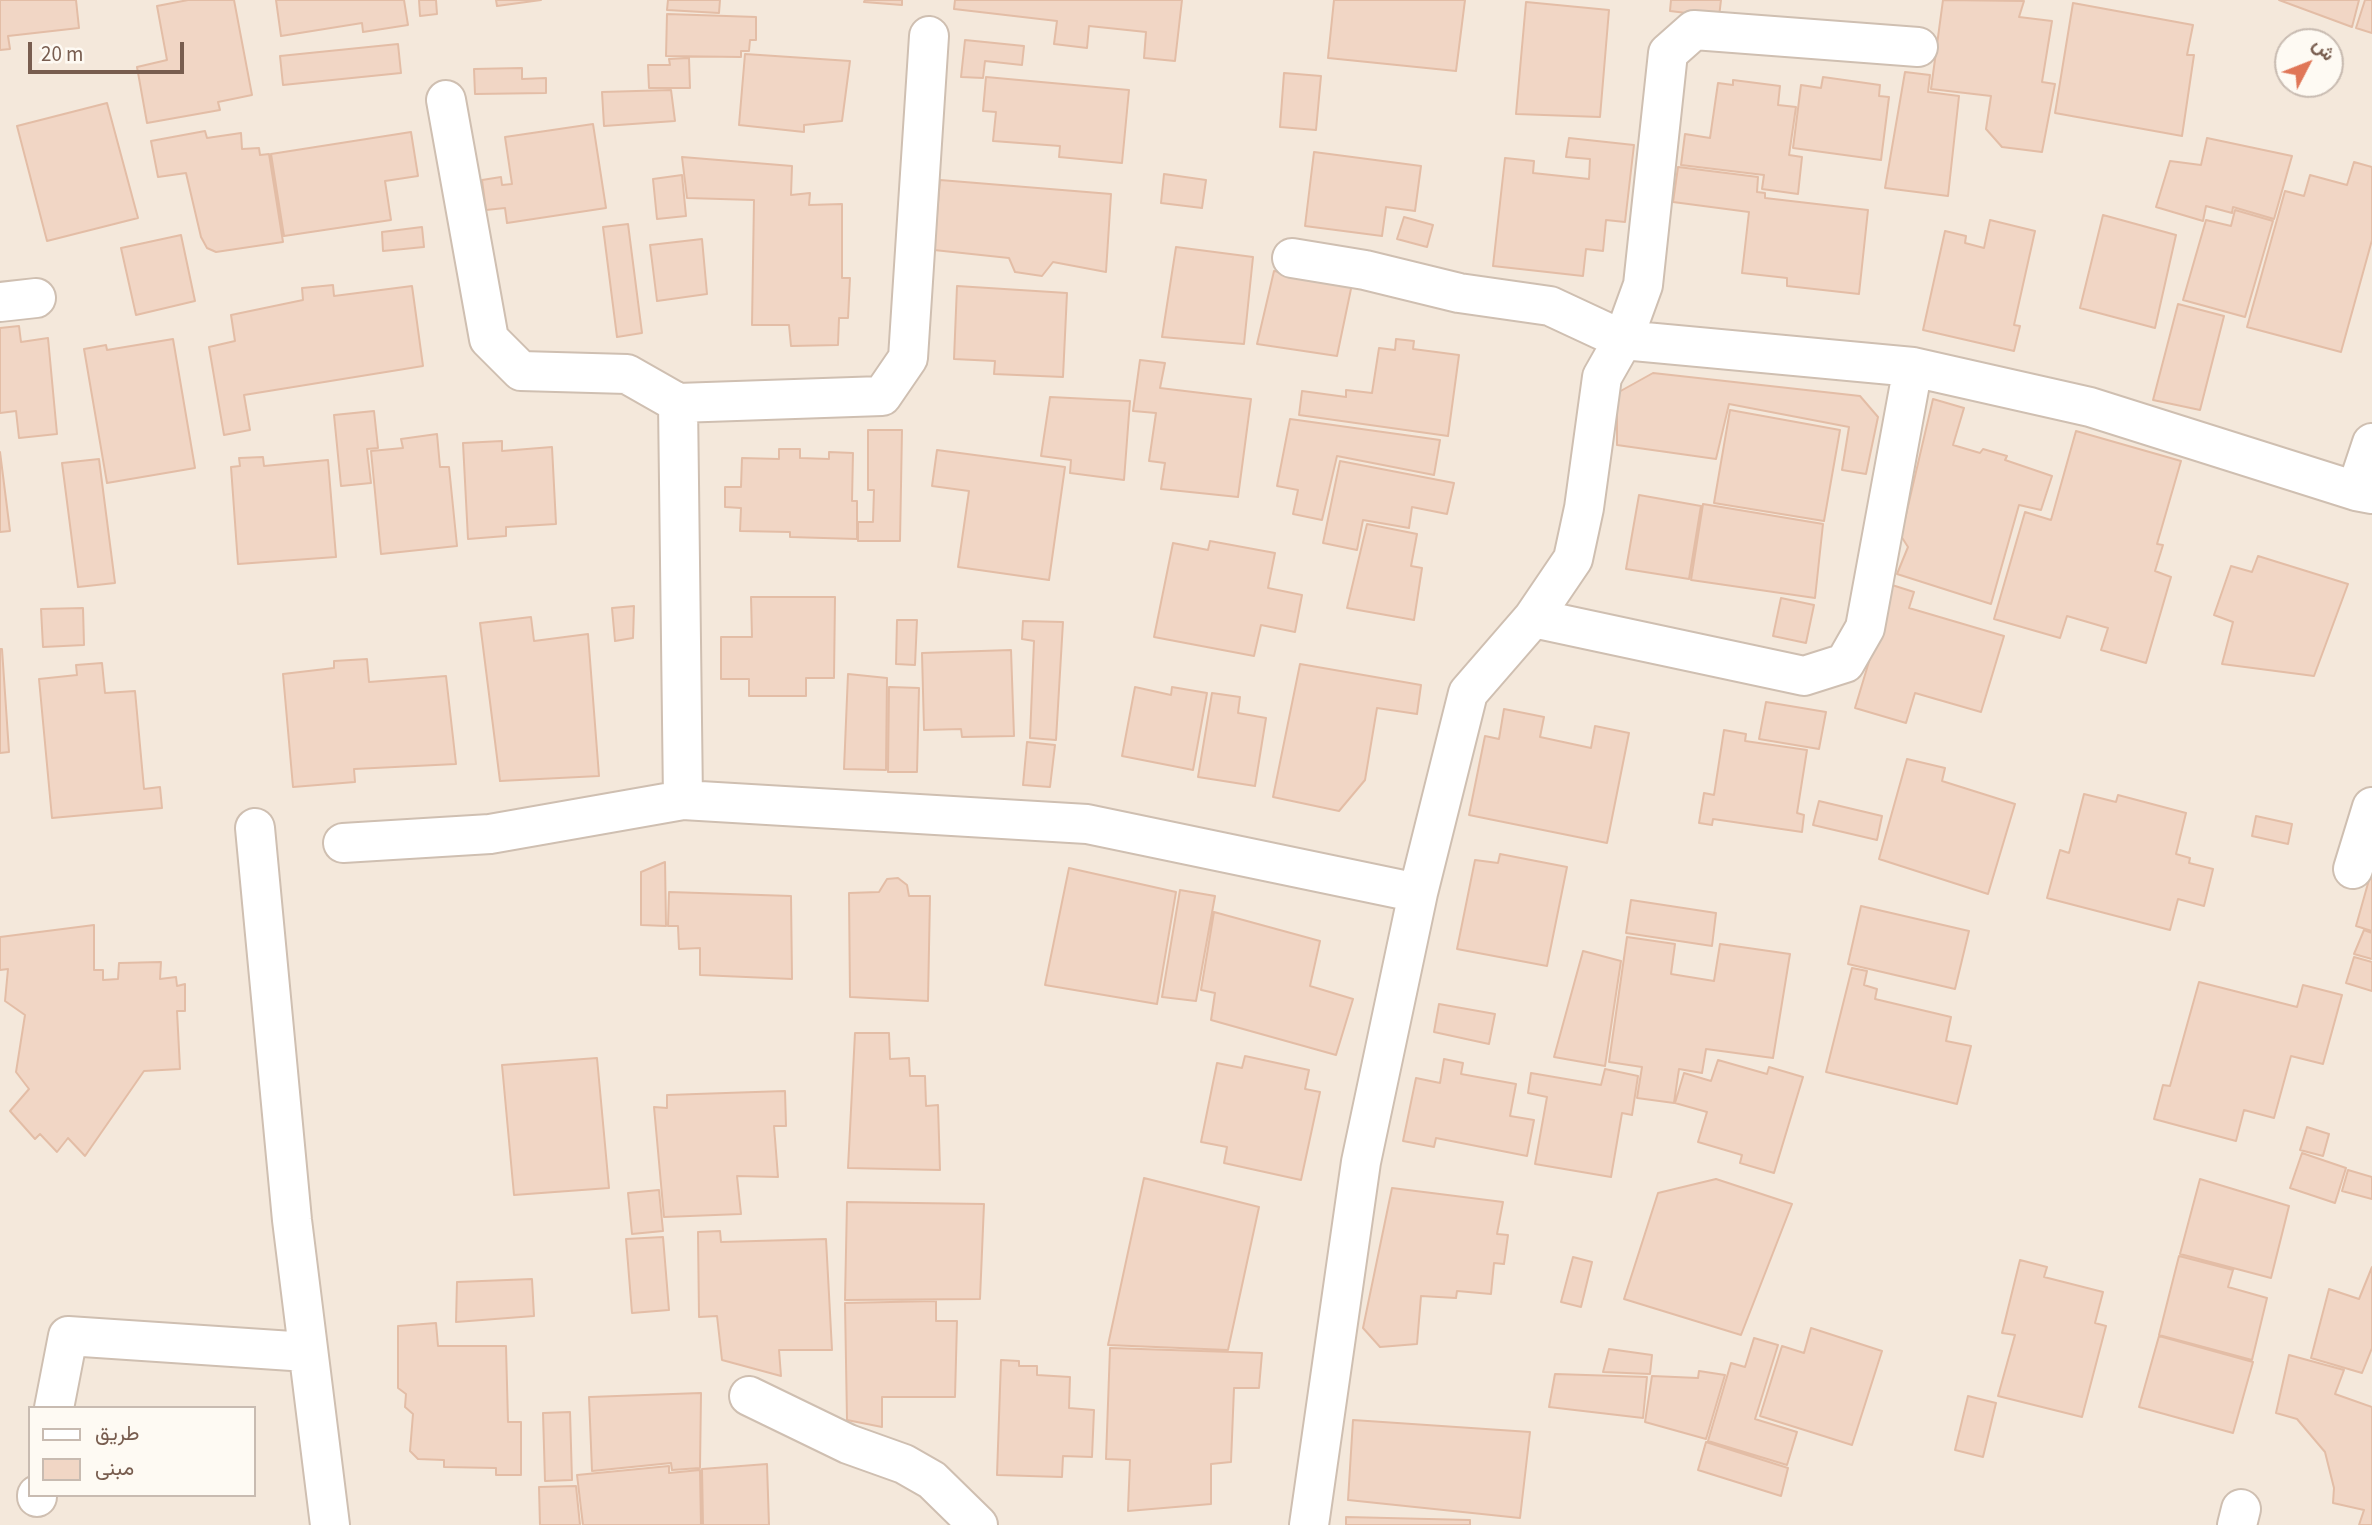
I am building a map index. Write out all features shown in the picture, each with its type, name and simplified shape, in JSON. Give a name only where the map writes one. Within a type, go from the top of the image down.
[{"type":"street","points":[[1310,1525],[1362,1162],[1418,893],[1468,693],[1533,618],[1573,559],[1584,508],[1602,377],[1623,340],[1643,285],[1668,53],[1694,30],[1918,47]]},
{"type":"street","points":[[446,100],[489,340],[521,371],[627,374],[678,402],[882,397],[908,358],[929,36]]},
{"type":"street","points":[[1292,258],[1365,270],[1459,293],[1550,306],[1623,340],[1913,367],[2090,407],[2364,492],[2372,443]]},
{"type":"street","points":[[1533,618],[1804,676],[1844,663],[1865,628],[1913,367]]},
{"type":"street","points":[[678,402],[683,800]]},
{"type":"street","points":[[343,843],[490,834],[683,800],[1087,824],[1418,893]]},
{"type":"street","points":[[2353,869],[2372,807]]},
{"type":"street","points":[[255,828],[292,1220],[330,1525]]},
{"type":"street","points":[[54,1406],[68,1336],[307,1352]]},
{"type":"street","points":[[749,1396],[848,1444],[904,1464],[932,1480],[978,1525]]},
{"type":"shaded area","points":[[0,0],[2372,0],[2372,1525],[0,1525]]},
{"type":"building","points":[[0,0],[76,0],[79,28],[8,36],[10,49],[0,50]]},
{"type":"building","points":[[188,0],[234,0],[252,95],[218,102],[220,110],[147,123],[137,67],[167,60],[157,6]]},
{"type":"building","points":[[276,0],[404,0],[408,25],[363,32],[362,23],[281,36]]},
{"type":"building","points":[[419,0],[436,0],[437,14],[420,16]]},
{"type":"building","points":[[496,0],[541,0],[497,6]]},
{"type":"building","points":[[668,0],[720,0],[719,13],[667,10]]},
{"type":"building","points":[[902,0],[902,5],[864,2]]},
{"type":"building","points":[[955,0],[1182,0],[1175,61],[1144,58],[1146,32],[1089,26],[1087,48],[1054,44],[1057,21],[954,9]]},
{"type":"building","points":[[1334,0],[1465,0],[1456,71],[1328,58]]},
{"type":"building","points":[[1671,0],[1721,0],[1719,17],[1670,11]]},
{"type":"building","points":[[1943,0],[2024,1],[2019,17],[2052,21],[2042,82],[2055,84],[2042,152],[2002,147],[1986,129],[1991,96],[1931,89]]},
{"type":"building","points":[[2279,0],[2359,0],[2352,27]]},
{"type":"building","points":[[2365,0],[2372,0],[2372,33],[2356,28]]},
{"type":"building","points":[[1526,2],[1609,10],[1600,117],[1516,114]]},
{"type":"building","points":[[2073,3],[2193,25],[2187,55],[2194,55],[2182,136],[2055,113]]},
{"type":"building","points":[[667,14],[756,17],[756,40],[750,40],[749,51],[741,51],[741,57],[666,56]]},
{"type":"building","points":[[965,40],[1024,46],[1022,65],[985,61],[983,78],[961,77]]},
{"type":"building","points":[[398,44],[401,73],[283,85],[280,56]]},
{"type":"building","points":[[745,54],[850,61],[842,121],[804,125],[804,132],[739,125]]},
{"type":"building","points":[[689,58],[690,88],[649,88],[648,65],[670,65],[669,59]]},
{"type":"building","points":[[522,68],[522,79],[546,78],[546,93],[475,94],[474,69]]},
{"type":"building","points":[[1905,72],[1930,75],[1928,92],[1959,96],[1948,196],[1885,188]]},
{"type":"building","points":[[1284,73],[1321,76],[1316,130],[1280,127]]},
{"type":"building","points":[[986,77],[1129,90],[1122,163],[1059,157],[1060,146],[993,141],[996,112],[983,111]]},
{"type":"building","points":[[1823,77],[1880,85],[1879,96],[1889,97],[1881,160],[1793,148],[1801,85],[1821,88]]},
{"type":"building","points":[[1733,80],[1780,86],[1778,105],[1796,107],[1789,155],[1802,157],[1798,194],[1762,189],[1764,175],[1681,165],[1685,134],[1710,138],[1718,83],[1733,85]]},
{"type":"building","points":[[671,90],[675,121],[604,126],[602,92]]},
{"type":"building","points":[[107,103],[138,218],[47,241],[17,126]]},
{"type":"building","points":[[593,124],[606,208],[507,223],[505,208],[486,210],[482,180],[501,177],[502,185],[512,184],[505,137]]},
{"type":"building","points":[[205,131],[207,138],[241,133],[242,149],[259,148],[260,155],[269,154],[283,242],[216,252],[207,248],[201,237],[186,173],[158,177],[151,141]]},
{"type":"building","points":[[411,132],[418,176],[385,181],[391,220],[284,236],[271,154]]},
{"type":"building","points":[[1569,138],[1634,145],[1625,222],[1606,220],[1603,251],[1586,249],[1583,276],[1493,266],[1505,158],[1534,161],[1533,173],[1589,179],[1590,159],[1566,157]]},
{"type":"building","points":[[2207,138],[2292,156],[2274,219],[2233,207],[2232,213],[2206,206],[2203,221],[2156,207],[2170,161],[2201,165]]},
{"type":"building","points":[[1314,152],[1421,166],[1415,211],[1386,207],[1382,236],[1305,226]]},
{"type":"building","points":[[682,157],[792,166],[791,195],[810,193],[809,205],[842,204],[842,278],[850,278],[848,318],[839,318],[838,345],[791,346],[789,325],[752,325],[754,200],[687,198]]},
{"type":"building","points":[[2354,162],[2372,167],[2372,240],[2341,352],[2247,327],[2285,191],[2304,196],[2310,175],[2347,185]]},
{"type":"building","points":[[1678,167],[1758,177],[1757,192],[1765,193],[1765,198],[1868,210],[1859,294],[1787,286],[1787,278],[1742,273],[1749,212],[1673,202]]},
{"type":"building","points":[[1164,174],[1206,180],[1202,208],[1161,203]]},
{"type":"building","points":[[682,175],[686,216],[657,219],[653,179]]},
{"type":"building","points":[[940,180],[1111,194],[1106,272],[1053,262],[1042,276],[1015,272],[1009,258],[934,250]]},
{"type":"building","points":[[2235,210],[2273,221],[2245,317],[2183,300],[2206,220],[2231,226]]},
{"type":"building","points":[[2103,215],[2176,235],[2155,328],[2080,308]]},
{"type":"building","points":[[1404,217],[1433,225],[1427,247],[1397,239]]},
{"type":"building","points":[[1990,220],[2035,231],[2014,325],[2020,326],[2014,351],[1923,330],[1945,231],[1966,236],[1965,243],[1984,248]]},
{"type":"building","points":[[628,224],[642,333],[617,337],[603,227]]},
{"type":"building","points":[[422,227],[424,247],[383,251],[382,232]]},
{"type":"building","points":[[181,235],[195,301],[136,315],[121,248]]},
{"type":"building","points":[[702,239],[707,294],[657,301],[650,245]]},
{"type":"building","points":[[1176,247],[1253,257],[1244,344],[1162,337]]},
{"type":"building","points":[[1274,271],[1352,284],[1337,356],[1257,344]]},
{"type":"building","points":[[333,285],[334,296],[412,286],[423,366],[244,395],[250,430],[224,435],[209,347],[235,341],[231,315],[303,300],[302,288]]},
{"type":"building","points":[[957,286],[1067,293],[1063,377],[994,374],[995,361],[954,359]]},
{"type":"building","points":[[2178,304],[2224,316],[2200,410],[2153,400]]},
{"type":"building","points":[[19,326],[21,342],[48,338],[57,434],[19,438],[16,411],[0,413],[0,328]]},
{"type":"building","points":[[173,339],[195,468],[107,483],[84,349],[106,345],[107,350]]},
{"type":"building","points":[[1396,339],[1414,341],[1413,349],[1459,355],[1448,436],[1299,415],[1302,391],[1346,397],[1346,390],[1372,393],[1379,348],[1395,350]]},
{"type":"building","points":[[1140,360],[1165,363],[1160,388],[1251,399],[1238,497],[1161,489],[1165,463],[1149,461],[1156,413],[1133,411]]},
{"type":"building","points":[[1653,373],[1860,396],[1878,417],[1866,474],[1842,470],[1849,427],[1729,404],[1716,459],[1617,445],[1617,393]]},
{"type":"building","points":[[1050,397],[1130,401],[1124,480],[1070,473],[1071,460],[1041,456]]},
{"type":"building","points":[[1933,399],[1964,408],[1953,445],[1980,453],[1983,449],[2007,456],[2005,460],[2052,476],[2041,510],[2019,505],[1991,604],[1897,574],[1908,547],[1901,536]]},
{"type":"building","points":[[1730,410],[1840,430],[1824,521],[1714,503]]},
{"type":"building","points":[[374,411],[378,448],[367,449],[371,483],[341,486],[334,415]]},
{"type":"building","points":[[1290,419],[1440,440],[1434,475],[1337,456],[1322,520],[1293,514],[1298,490],[1277,486]]},
{"type":"building","points":[[868,430],[902,430],[900,541],[858,541],[858,522],[873,522],[874,490],[868,490]]},
{"type":"building","points":[[2076,431],[2181,461],[2157,544],[2163,545],[2155,571],[2171,577],[2146,663],[2101,650],[2108,628],[2067,616],[2060,638],[1994,619],[2025,512],[2051,520]]},
{"type":"building","points":[[437,434],[440,467],[449,467],[457,546],[381,554],[371,451],[403,448],[401,439]]},
{"type":"building","points":[[502,441],[502,451],[552,447],[556,524],[506,527],[506,536],[468,539],[463,443]]},
{"type":"building","points":[[779,449],[800,449],[800,458],[829,459],[829,452],[853,453],[852,501],[857,501],[857,539],[790,537],[790,532],[740,531],[741,508],[725,507],[725,487],[741,487],[742,458],[779,459]]},
{"type":"building","points":[[937,450],[1065,467],[1049,580],[958,567],[969,491],[932,486]]},
{"type":"building","points":[[0,452],[10,531],[0,532]]},
{"type":"building","points":[[263,457],[264,466],[328,460],[336,557],[238,564],[231,467],[240,466],[239,458]]},
{"type":"building","points":[[99,459],[115,583],[78,587],[62,463]]},
{"type":"building","points":[[1340,461],[1454,483],[1447,514],[1412,507],[1409,528],[1363,520],[1357,550],[1323,543]]},
{"type":"building","points":[[1639,495],[1701,506],[1689,579],[1626,569]]},
{"type":"building","points":[[1703,504],[1823,524],[1815,598],[1691,580]]},
{"type":"building","points":[[1367,524],[1417,534],[1411,566],[1422,568],[1414,620],[1347,608]]},
{"type":"building","points":[[1210,541],[1275,553],[1268,588],[1302,595],[1295,632],[1261,625],[1254,656],[1154,637],[1173,543],[1208,550]]},
{"type":"building","points":[[2258,556],[2348,584],[2314,676],[2222,664],[2233,622],[2214,615],[2231,566],[2252,572]]},
{"type":"building","points":[[1892,585],[1914,592],[1909,608],[2004,636],[1981,712],[1915,693],[1906,723],[1855,708]]},
{"type":"building","points":[[751,597],[835,597],[834,678],[806,678],[806,696],[749,696],[749,679],[721,679],[721,637],[752,637]]},
{"type":"building","points":[[1781,598],[1814,605],[1806,643],[1773,636]]},
{"type":"building","points":[[634,606],[633,638],[615,641],[612,608]]},
{"type":"building","points":[[83,608],[84,645],[43,647],[41,609]]},
{"type":"building","points":[[531,617],[534,641],[588,634],[599,776],[500,781],[480,623]]},
{"type":"building","points":[[897,620],[917,620],[915,665],[896,664]]},
{"type":"building","points":[[1023,621],[1063,622],[1056,740],[1030,738],[1034,641],[1022,639]]},
{"type":"building","points":[[0,649],[9,752],[0,753]]},
{"type":"building","points":[[1011,650],[1014,736],[962,737],[961,729],[924,730],[922,653]]},
{"type":"building","points":[[367,659],[369,682],[446,676],[456,764],[354,769],[355,782],[293,787],[283,674],[334,668],[334,661]]},
{"type":"building","points":[[102,663],[105,693],[135,691],[144,789],[160,787],[162,808],[52,818],[39,679],[77,675],[76,665]]},
{"type":"building","points":[[1300,664],[1421,685],[1417,714],[1377,708],[1365,780],[1339,811],[1273,797]]},
{"type":"building","points":[[848,674],[887,678],[886,770],[844,769]]},
{"type":"building","points":[[889,687],[919,688],[917,772],[888,772]]},
{"type":"building","points":[[1135,687],[1171,695],[1172,687],[1207,693],[1193,770],[1122,756]]},
{"type":"building","points":[[1212,693],[1240,697],[1238,713],[1266,718],[1255,786],[1198,777]]},
{"type":"building","points":[[1766,702],[1826,712],[1819,749],[1759,739]]},
{"type":"building","points":[[1504,709],[1544,717],[1540,737],[1591,748],[1595,726],[1629,733],[1607,843],[1469,815],[1485,736],[1499,739]]},
{"type":"building","points":[[1724,730],[1746,734],[1745,741],[1807,750],[1797,813],[1804,815],[1802,832],[1713,819],[1712,825],[1699,823],[1704,793],[1714,795]]},
{"type":"building","points":[[1027,742],[1055,745],[1050,787],[1023,785]]},
{"type":"building","points":[[1907,759],[1945,768],[1942,781],[2015,804],[1988,894],[1879,859]]},
{"type":"building","points":[[2084,794],[2116,802],[2118,795],[2186,813],[2176,854],[2190,858],[2189,863],[2213,869],[2204,906],[2178,899],[2170,930],[2047,898],[2060,850],[2069,853]]},
{"type":"building","points":[[1819,801],[1882,816],[1877,840],[1813,825]]},
{"type":"building","points":[[2256,816],[2292,824],[2288,844],[2252,836]]},
{"type":"building","points":[[1500,854],[1567,867],[1547,966],[1457,949],[1475,860],[1498,863]]},
{"type":"building","points":[[665,862],[666,926],[641,925],[641,872]]},
{"type":"building","points":[[1069,868],[1176,892],[1157,1004],[1045,985]]},
{"type":"building","points":[[2372,869],[2372,931],[2356,926]]},
{"type":"building","points":[[898,878],[907,885],[909,896],[930,896],[928,1001],[850,997],[849,893],[879,892],[887,879]]},
{"type":"building","points":[[1180,890],[1215,896],[1196,1001],[1162,997]]},
{"type":"building","points":[[669,892],[791,896],[792,979],[700,975],[700,948],[679,949],[678,926],[668,926]]},
{"type":"building","points":[[1631,900],[1716,913],[1712,946],[1626,933]]},
{"type":"building","points":[[1861,906],[1969,931],[1955,989],[1848,964]]},
{"type":"building","points":[[1214,912],[1320,941],[1310,986],[1353,999],[1336,1055],[1211,1020],[1215,993],[1201,990]]},
{"type":"building","points":[[94,925],[94,970],[103,970],[103,980],[118,979],[119,963],[161,962],[160,979],[176,977],[177,986],[185,984],[185,1011],[177,1011],[180,1069],[144,1071],[85,1156],[68,1138],[57,1152],[40,1134],[35,1139],[10,1111],[29,1089],[16,1072],[25,1015],[5,1001],[8,969],[0,970],[0,937]]},
{"type":"building","points":[[2364,930],[2372,933],[2372,959],[2354,954]]},
{"type":"building","points":[[1627,937],[1675,944],[1671,974],[1714,981],[1720,944],[1790,954],[1773,1058],[1706,1049],[1702,1073],[1679,1069],[1674,1103],[1637,1098],[1642,1067],[1609,1062]]},
{"type":"building","points":[[1583,951],[1621,961],[1605,1066],[1554,1057]]},
{"type":"building","points":[[2354,957],[2372,962],[2372,991],[2346,983]]},
{"type":"building","points":[[1852,968],[1867,971],[1864,985],[1877,989],[1875,999],[1951,1017],[1946,1041],[1971,1046],[1957,1104],[1826,1072]]},
{"type":"building","points":[[2199,982],[2297,1007],[2303,985],[2342,995],[2323,1064],[2291,1056],[2274,1118],[2244,1110],[2236,1141],[2154,1119],[2163,1085],[2170,1086]]},
{"type":"building","points":[[1439,1004],[1495,1014],[1489,1044],[1434,1032]]},
{"type":"building","points":[[855,1033],[889,1033],[890,1059],[909,1058],[910,1076],[925,1076],[926,1106],[938,1105],[940,1170],[848,1168]]},
{"type":"building","points":[[1245,1056],[1309,1070],[1305,1089],[1320,1092],[1301,1180],[1224,1163],[1227,1147],[1201,1142],[1217,1063],[1242,1068]]},
{"type":"building","points":[[597,1058],[609,1188],[514,1195],[502,1065]]},
{"type":"building","points":[[1444,1059],[1463,1063],[1461,1074],[1516,1084],[1510,1116],[1534,1120],[1527,1156],[1436,1138],[1434,1147],[1403,1141],[1416,1078],[1440,1083]]},
{"type":"building","points":[[1718,1060],[1767,1074],[1769,1067],[1803,1077],[1774,1173],[1740,1163],[1742,1155],[1698,1142],[1707,1112],[1675,1103],[1684,1073],[1711,1081]]},
{"type":"building","points":[[1605,1069],[1638,1076],[1632,1115],[1622,1113],[1611,1177],[1535,1164],[1547,1097],[1528,1093],[1531,1073],[1601,1085]]},
{"type":"building","points":[[785,1091],[786,1126],[774,1126],[778,1177],[737,1176],[741,1214],[664,1217],[654,1107],[667,1108],[667,1095]]},
{"type":"building","points":[[2307,1127],[2329,1134],[2323,1156],[2300,1150]]},
{"type":"building","points":[[2302,1153],[2346,1168],[2335,1203],[2290,1188]]},
{"type":"building","points":[[2348,1170],[2372,1177],[2372,1199],[2342,1191]]},
{"type":"building","points":[[1144,1178],[1259,1207],[1228,1350],[1108,1345]]},
{"type":"building","points":[[1716,1179],[1792,1204],[1741,1335],[1624,1299],[1658,1193]]},
{"type":"building","points":[[2200,1179],[2289,1206],[2271,1278],[2180,1254]]},
{"type":"building","points":[[1392,1188],[1503,1202],[1497,1234],[1508,1235],[1504,1264],[1494,1263],[1491,1294],[1457,1291],[1456,1298],[1421,1296],[1417,1344],[1380,1347],[1363,1328]]},
{"type":"building","points":[[659,1190],[663,1231],[632,1234],[628,1193]]},
{"type":"building","points":[[847,1202],[984,1204],[980,1299],[845,1300]]},
{"type":"building","points":[[720,1231],[721,1242],[826,1239],[832,1350],[779,1350],[781,1376],[722,1360],[717,1316],[699,1317],[698,1232]]},
{"type":"building","points":[[663,1237],[669,1310],[632,1313],[626,1239]]},
{"type":"building","points":[[2179,1256],[2233,1270],[2228,1287],[2267,1298],[2252,1360],[2159,1335]]},
{"type":"building","points":[[1573,1257],[1592,1262],[1581,1307],[1561,1302]]},
{"type":"building","points":[[2020,1260],[2047,1267],[2044,1277],[2103,1292],[2095,1323],[2106,1326],[2082,1417],[1998,1396],[2015,1335],[2002,1333]]},
{"type":"building","points":[[2372,1267],[2372,1348],[2362,1373],[2311,1358],[2329,1289],[2359,1299]]},
{"type":"building","points":[[532,1279],[534,1316],[456,1322],[457,1282]]},
{"type":"building","points":[[936,1301],[936,1321],[957,1321],[955,1397],[882,1397],[882,1427],[847,1420],[845,1303]]},
{"type":"building","points":[[436,1323],[438,1346],[506,1346],[508,1422],[521,1422],[521,1475],[496,1475],[496,1468],[444,1467],[444,1460],[418,1459],[410,1451],[413,1414],[405,1407],[406,1394],[398,1388],[398,1326]]},
{"type":"building","points":[[1811,1328],[1882,1351],[1852,1445],[1760,1416],[1782,1346],[1804,1353]]},
{"type":"building","points":[[2159,1336],[2253,1362],[2233,1433],[2139,1407]]},
{"type":"building","points":[[1754,1338],[1778,1345],[1755,1419],[1797,1432],[1787,1465],[1708,1441],[1731,1363],[1745,1367]]},
{"type":"building","points":[[1110,1348],[1262,1353],[1259,1388],[1234,1388],[1231,1462],[1211,1464],[1211,1504],[1128,1511],[1130,1460],[1106,1459]]},
{"type":"building","points":[[1609,1349],[1652,1355],[1650,1374],[1603,1372]]},
{"type":"building","points":[[2289,1355],[2344,1370],[2335,1394],[2372,1407],[2372,1525],[2359,1525],[2364,1510],[2333,1503],[2334,1488],[2325,1452],[2297,1419],[2276,1413]]},
{"type":"building","points":[[1001,1360],[1019,1361],[1019,1366],[1037,1366],[1037,1375],[1070,1377],[1069,1408],[1094,1410],[1092,1457],[1063,1456],[1062,1477],[997,1475]]},
{"type":"building","points":[[1699,1371],[1725,1375],[1706,1439],[1645,1422],[1652,1376],[1698,1378]]},
{"type":"building","points":[[1555,1374],[1647,1377],[1643,1418],[1549,1407]]},
{"type":"building","points":[[701,1393],[700,1468],[672,1470],[671,1463],[592,1471],[589,1397]]},
{"type":"building","points":[[1968,1396],[1996,1403],[1983,1457],[1955,1450]]},
{"type":"building","points":[[570,1412],[572,1480],[545,1481],[543,1413]]},
{"type":"building","points":[[1353,1420],[1530,1432],[1520,1518],[1348,1500]]},
{"type":"building","points":[[1706,1442],[1788,1468],[1781,1496],[1698,1470]]},
{"type":"building","points":[[767,1464],[769,1525],[703,1525],[702,1469]]},
{"type":"building","points":[[669,1466],[669,1473],[700,1470],[701,1525],[583,1525],[577,1475]]},
{"type":"building","points":[[576,1486],[580,1525],[540,1525],[539,1487]]},
{"type":"building","points":[[1346,1517],[1470,1520],[1470,1525],[1346,1525]]}]
